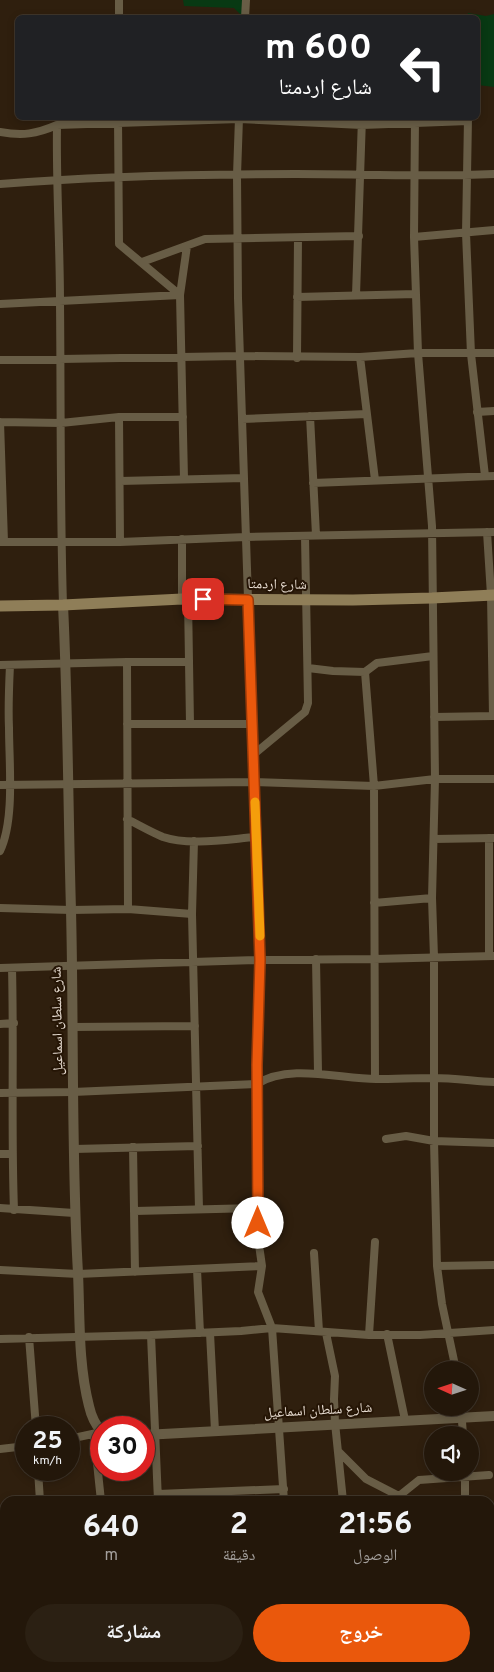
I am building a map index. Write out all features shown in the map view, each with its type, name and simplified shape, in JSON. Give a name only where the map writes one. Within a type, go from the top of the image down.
[{"type":"main road","name":"شارع اردمتا","points":[[0,606],[185,599],[307,600],[492,595]]},
{"type":"street","points":[[119,0],[119,15]]},
{"type":"street","points":[[245,15],[246,0]]},
{"type":"street","points":[[0,132],[17,135],[38,133],[57,125],[118,120],[119,244],[180,295]]},
{"type":"street","points":[[239,120],[237,175],[238,298],[260,960],[257,1084],[258,1238],[262,1266],[258,1292],[272,1328],[284,1496]]},
{"type":"street","points":[[321,120],[415,120],[414,236],[418,353],[432,533],[435,780],[432,898],[437,1266],[454,1361]]},
{"type":"street","points":[[468,120],[466,233],[471,354],[485,476]]},
{"type":"street","points":[[356,295],[362,121]]},
{"type":"street","points":[[57,125],[56,179],[59,220],[63,605]]},
{"type":"street","points":[[0,184],[56,179],[237,175],[360,174],[414,176],[494,174]]},
{"type":"street","points":[[414,236],[494,230]]},
{"type":"street","points":[[142,262],[205,239],[359,236]]},
{"type":"street","points":[[297,358],[298,238]]},
{"type":"street","points":[[184,480],[180,295],[188,246]]},
{"type":"street","points":[[297,297],[416,294]]},
{"type":"street","points":[[0,304],[180,295]]},
{"type":"street","points":[[0,360],[181,356],[297,358],[360,357],[418,353],[494,353]]},
{"type":"street","points":[[360,357],[375,480]]},
{"type":"street","points":[[477,412],[494,411]]},
{"type":"street","points":[[242,419],[367,414]]},
{"type":"street","points":[[310,416],[316,535]]},
{"type":"street","points":[[183,417],[119,417],[61,423],[0,422],[2,542],[120,542],[316,535],[490,532],[493,716],[434,717]]},
{"type":"street","points":[[119,417],[120,542]]},
{"type":"street","points":[[313,483],[494,476]]},
{"type":"street","points":[[120,481],[244,478]]},
{"type":"street","points":[[253,755],[305,712],[308,703],[305,536]]},
{"type":"street","points":[[182,539],[189,662],[190,724]]},
{"type":"street","name":"شارع سلطان اسماعيل","points":[[63,605],[71,910],[74,1213],[78,1274],[79,1336],[89,1405],[93,1416]]},
{"type":"street","points":[[308,668],[365,672],[377,663],[433,656]]},
{"type":"street","points":[[127,662],[128,909]]},
{"type":"street","points":[[0,666],[66,663],[189,662]]},
{"type":"street","points":[[0,851],[4,842],[10,784],[10,665]]},
{"type":"street","points":[[365,672],[374,786],[375,1079]]},
{"type":"street","points":[[127,724],[252,724]]},
{"type":"street","points":[[0,727],[9,727]]},
{"type":"street","points":[[0,784],[67,785],[254,782],[374,786],[435,780],[494,778]]},
{"type":"street","points":[[127,819],[163,837],[175,840],[194,841],[256,837]]},
{"type":"street","points":[[0,968],[260,960],[492,956],[491,838],[434,840]]},
{"type":"street","points":[[194,841],[192,914],[199,1209]]},
{"type":"street","points":[[374,903],[432,898]]},
{"type":"street","points":[[0,908],[128,909],[192,914]]},
{"type":"street","points":[[316,959],[318,1072]]},
{"type":"street","points":[[12,968],[14,1023],[12,1154],[14,1210]]},
{"type":"street","points":[[0,1024],[14,1023]]},
{"type":"street","points":[[72,1027],[195,1026]]},
{"type":"street","points":[[0,1093],[73,1092],[257,1084],[266,1077],[318,1072],[340,1077],[375,1079],[434,1078],[494,1082]]},
{"type":"street","points":[[386,1140],[406,1136],[434,1141],[494,1143]]},
{"type":"street","points":[[74,1148],[198,1146]]},
{"type":"street","points":[[133,1147],[136,1272]]},
{"type":"street","points":[[0,1154],[12,1154]]},
{"type":"street","points":[[0,1208],[74,1213]]},
{"type":"street","points":[[135,1211],[258,1208]]},
{"type":"street","points":[[369,1336],[375,1242]]},
{"type":"street","points":[[314,1253],[322,1332],[335,1376],[335,1423],[343,1496]]},
{"type":"street","points":[[437,1266],[494,1265]]},
{"type":"street","points":[[0,1270],[78,1274],[262,1266]]},
{"type":"street","points":[[197,1269],[200,1333]]},
{"type":"street","points":[[0,1339],[210,1333],[272,1328],[369,1336],[387,1334],[448,1334],[494,1330]]},
{"type":"street","points":[[210,1333],[215,1431]]},
{"type":"street","points":[[387,1334],[405,1420]]},
{"type":"street","points":[[151,1335],[154,1416]]},
{"type":"street","points":[[29,1337],[35,1416]]},
{"type":"street","name":"شارع سلطان اسماعيل","points":[[479,1414],[494,1416]]},
{"type":"street","name":"شارع سلطان اسماعيل","points":[[155,1434],[405,1420],[433,1416]]},
{"type":"street","points":[[155,1434],[158,1496]]},
{"type":"street","points":[[0,1449],[15,1447]]},
{"type":"street","points":[[339,1452],[366,1479],[396,1496]]},
{"type":"street","points":[[479,1476],[490,1476]]},
{"type":"street","points":[[401,1496],[419,1480],[424,1479]]},
{"type":"street","points":[[39,1481],[40,1496]]},
{"type":"street","points":[[100,1481],[101,1496]]},
{"type":"street","points":[[465,1481],[465,1496]]},
{"type":"street","points":[[179,1496],[284,1489]]},
{"type":"street","points":[[222,1492],[222,1496]]},
{"type":"green space","points":[[183,0],[242,0],[242,15],[234,8],[184,6]]},
{"type":"green space","points":[[494,14],[494,87],[480,85],[480,15]]},
{"type":"slow traffic","points":[[255,802],[260,936]]},
{"type":"route","points":[[203,599],[248,600],[260,960],[257,1065],[258,1223]]}]
